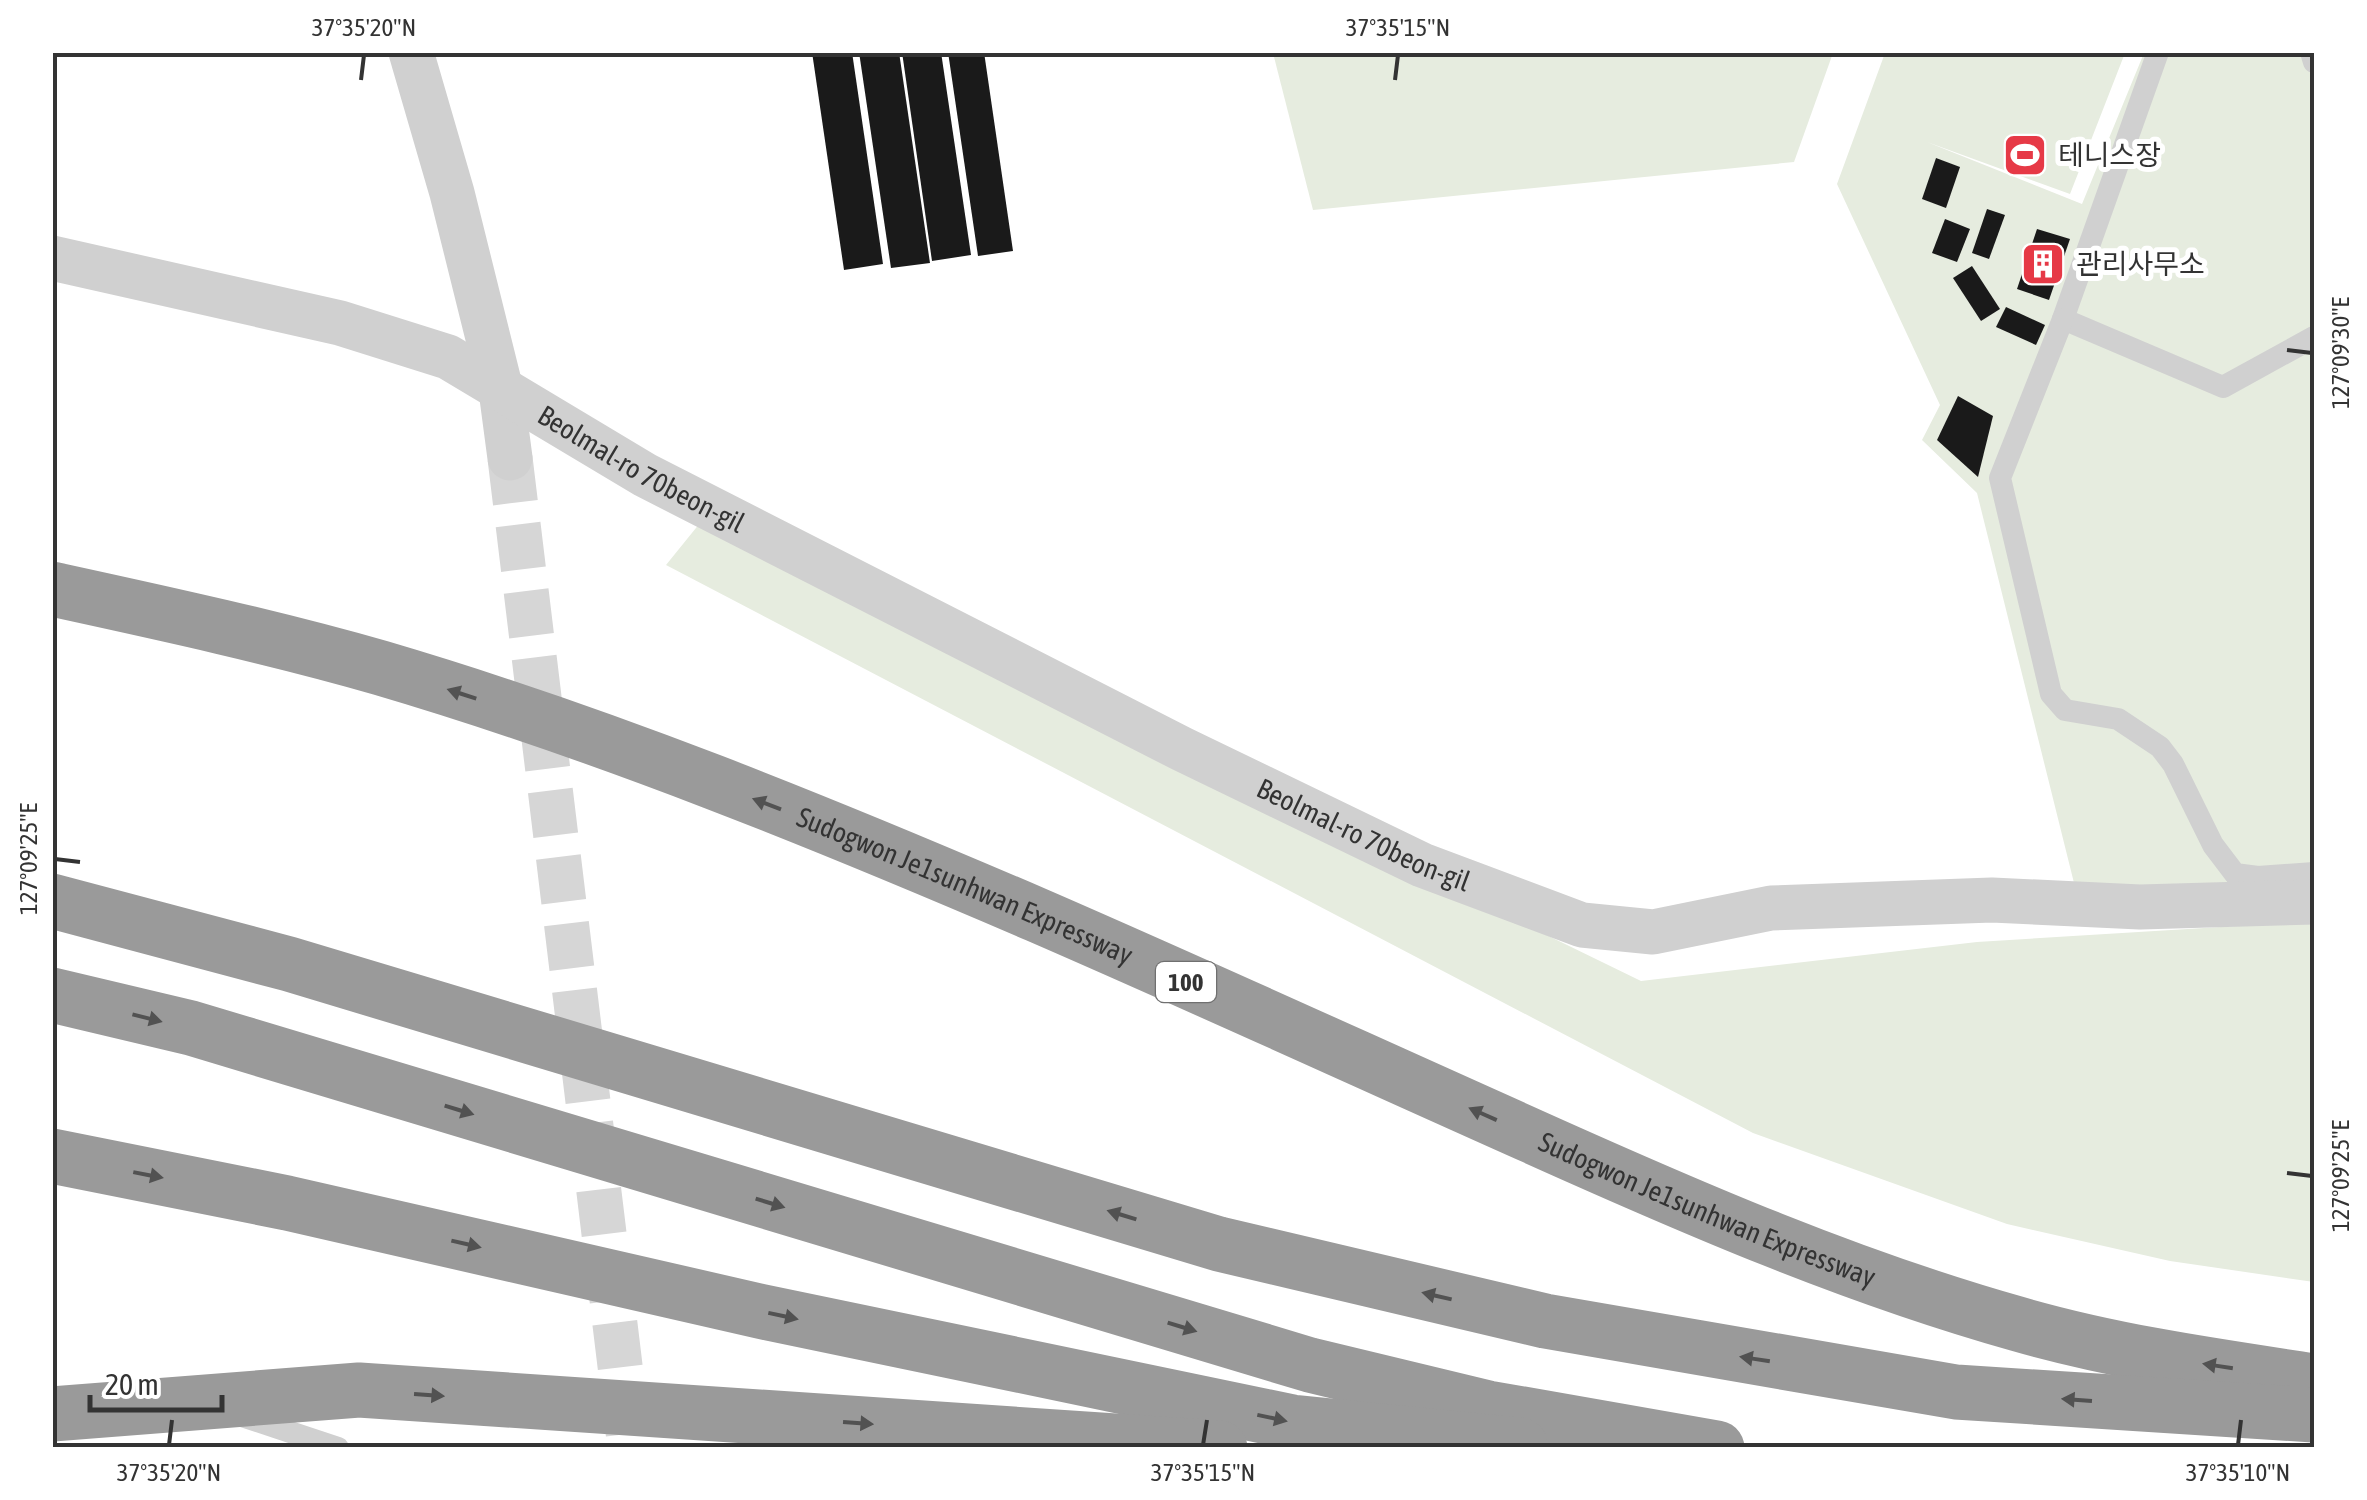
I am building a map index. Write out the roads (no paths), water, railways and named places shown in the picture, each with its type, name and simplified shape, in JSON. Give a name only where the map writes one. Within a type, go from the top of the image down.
[{"type":"highway","name":"Sudogwon Je1sunhwan Expressway","points":[[52,588],[380,668],[583,732],[1018,907],[1712,1216],[1860,1273],[2020,1325],[2170,1358],[2314,1381]]},
{"type":"highway","points":[[52,901],[289,964],[1219,1244],[1527,1317],[1956,1392],[2314,1415]]},
{"type":"highway","points":[[52,995],[191,1028],[1310,1365],[1488,1408],[1717,1448]]},
{"type":"highway","points":[[52,1156],[287,1203],[758,1312],[1292,1422],[1550,1448]]},
{"type":"highway","points":[[52,1414],[360,1390],[1220,1448]]},
{"type":"street","name":"Beolmal-ro 70beon-gil","points":[[411,52],[452,193],[501,390],[510,458]]},
{"type":"street","name":"Beolmal-ro 70beon-gil","points":[[52,258],[340,322],[448,357],[645,475],[1182,748],[1422,864],[1582,924],[1653,932],[1771,908],[1992,900],[2140,907],[2314,902]]},
{"type":"lane","points":[[2158,52],[2063,319],[2000,478],[2051,694],[2066,710],[2118,719],[2160,747],[2213,846],[2235,874],[2258,877],[2314,873]]},
{"type":"lane","points":[[2311,52],[2314,62]]},
{"type":"lane","points":[[2063,319],[2222,387],[2314,337]]},
{"type":"lane","points":[[200,1403],[338,1448]]},
{"type":"tunnel","points":[[510,458],[630,1448]]},
{"type":"place","name":"테니스장","points":[[2025,155]]},
{"type":"place","name":"관리사무소","points":[[2043,264]]}]
